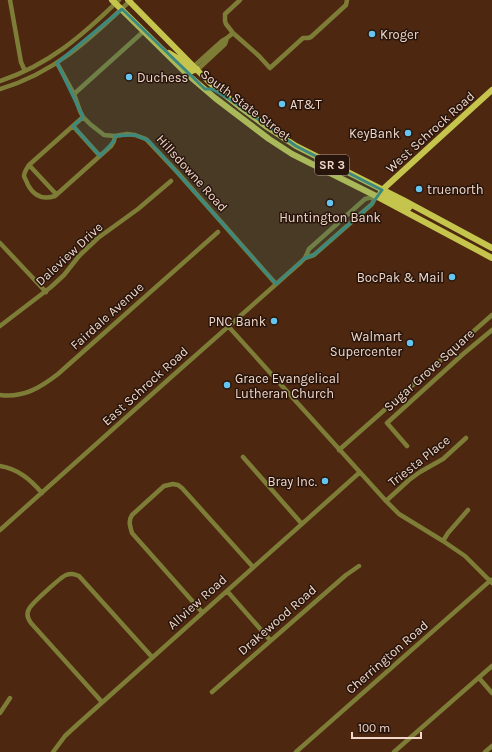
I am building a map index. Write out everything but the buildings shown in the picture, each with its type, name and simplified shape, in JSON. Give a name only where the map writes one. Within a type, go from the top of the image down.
[{"type":"main road","name":"South State Street","points":[[129,0],[192,71],[205,90],[255,129],[302,159],[376,196],[492,258]]},
{"type":"main road","name":"South State Street","points":[[116,1],[122,9],[162,49],[211,84],[267,128],[325,162],[382,190],[492,248]]},
{"type":"main road","points":[[205,90],[210,88],[219,95],[231,100]]},
{"type":"main road","name":"West Schrock Road","points":[[382,190],[492,90]]},
{"type":"main road","points":[[218,101],[230,104],[275,137],[283,138]]},
{"type":"main road","points":[[278,145],[284,143],[287,144],[311,158],[325,162]]},
{"type":"main road","name":"East Schrock Road","points":[[376,196],[382,190]]},
{"type":"main road","points":[[376,196],[383,195],[435,221],[441,221]]},
{"type":"main road","points":[[472,248],[484,249],[492,253]]},
{"type":"street","points":[[10,0],[21,62],[25,71]]},
{"type":"street","points":[[0,89],[34,77],[76,50],[122,9],[129,0]]},
{"type":"street","points":[[240,0],[224,17],[226,24],[233,33],[270,68],[303,38],[311,37],[346,5],[347,0]]},
{"type":"street","points":[[0,81],[45,62],[71,43],[116,1]]},
{"type":"street","points":[[74,94],[144,31]]},
{"type":"street","points":[[192,71],[225,44],[227,38],[233,33]]},
{"type":"street","name":"Hillsdowne Road","points":[[57,63],[74,94],[83,117],[104,134],[115,136],[127,134],[135,135],[142,137],[151,143],[276,284]]},
{"type":"street","points":[[83,117],[29,165],[24,175],[25,179],[30,189],[40,197],[47,198],[55,196],[100,156],[114,141],[115,136]]},
{"type":"street","points":[[73,126],[100,156]]},
{"type":"street","points":[[29,165],[56,194]]},
{"type":"street","name":"Daleview Drive","points":[[0,326],[46,292],[98,238],[138,209],[171,181]]},
{"type":"street","name":"East Schrock Road","points":[[305,258],[309,249],[364,200],[376,196]]},
{"type":"street","name":"East Schrock Road","points":[[0,530],[305,258],[314,255],[372,204],[376,196]]},
{"type":"street","name":"Fairdale Avenue","points":[[0,395],[17,395],[44,385],[218,232]]},
{"type":"street","points":[[0,243],[46,292]]},
{"type":"street","points":[[339,450],[492,315]]},
{"type":"street","points":[[228,326],[359,473],[399,514],[465,556],[491,581]]},
{"type":"street","name":"Sugar Grove Square","points":[[407,446],[387,423],[492,330]]},
{"type":"street","name":"Triesta Place","points":[[386,501],[409,480],[443,459],[466,438]]},
{"type":"street","points":[[243,458],[302,524]]},
{"type":"street","points":[[0,466],[6,467],[23,475],[42,493]]},
{"type":"street","name":"Allview Road","points":[[53,752],[65,736],[102,702],[359,473]]},
{"type":"street","points":[[202,612],[132,533],[129,523],[132,515],[164,486],[173,484],[182,488],[253,567]]},
{"type":"street","points":[[443,541],[468,510]]},
{"type":"street","name":"Drakewood Road","points":[[212,692],[346,574],[358,566]]},
{"type":"street","points":[[102,702],[31,623],[28,615],[28,609],[31,605],[63,577],[68,574],[74,574],[78,576],[152,657]]},
{"type":"street","name":"Cherrington Road","points":[[296,752],[491,581]]},
{"type":"street","points":[[226,591],[270,640]]},
{"type":"street","points":[[394,752],[492,666]]},
{"type":"street","points":[[479,678],[492,693]]},
{"type":"street","points":[[0,713],[10,698]]},
{"type":"street","points":[[485,752],[492,746]]},
{"type":"highlighted area","points":[[122,9],[205,89],[212,89],[231,100],[296,146],[382,190],[372,204],[314,255],[305,258],[276,284],[149,141],[135,135],[115,136],[114,141],[100,156],[73,126],[83,117],[57,63]]},
{"type":"place","name":"Kroger","points":[[372,34]]},
{"type":"place","name":"Duchess","points":[[129,77]]},
{"type":"place","name":"AT&T","points":[[282,104]]},
{"type":"place","name":"KeyBank","points":[[408,133]]},
{"type":"place","name":"truenorth","points":[[419,189]]},
{"type":"place","name":"Huntington Bank","points":[[330,203]]},
{"type":"place","name":"BocPak & Mail","points":[[452,277]]},
{"type":"place","name":"PNC Bank","points":[[274,321]]},
{"type":"place","name":"Walmart Supercenter","points":[[410,343]]},
{"type":"place","name":"Grace Evangelical Lutheran Church","points":[[227,385]]},
{"type":"place","name":"Bray Inc.","points":[[325,481]]}]
